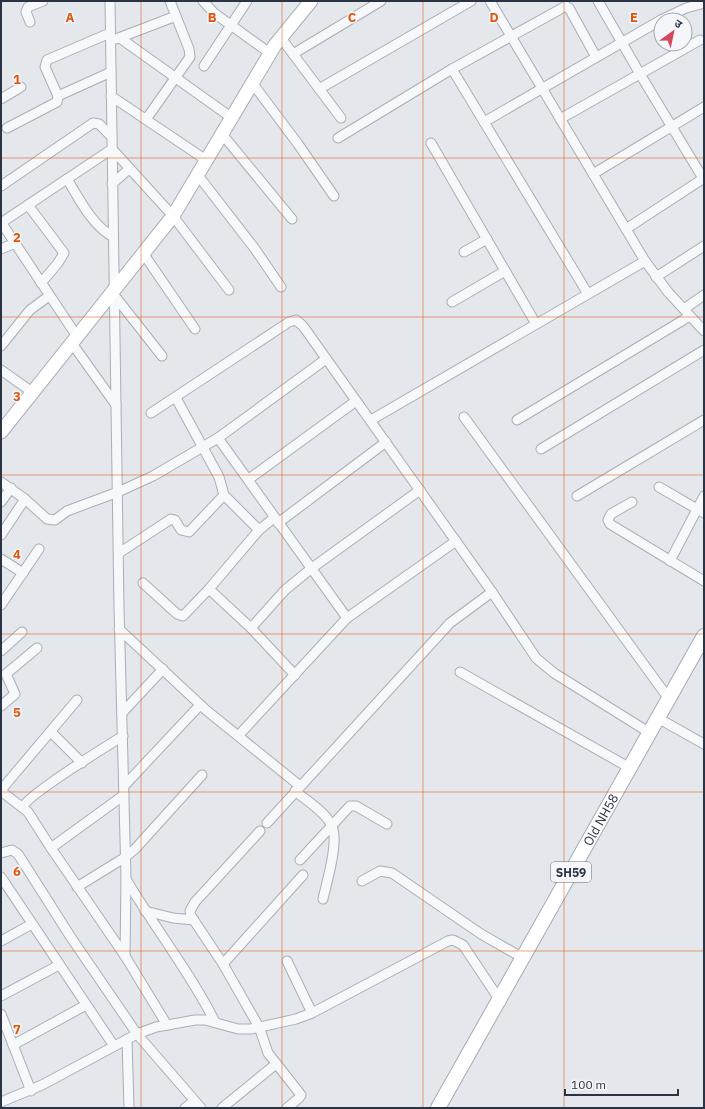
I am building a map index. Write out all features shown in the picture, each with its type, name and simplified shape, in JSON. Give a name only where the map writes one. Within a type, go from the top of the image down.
[{"type":"main road","name":"Old NH58","points":[[444,1108],[523,958],[704,636]]},
{"type":"main road","name":"Old NH58","points":[[438,1108],[501,1002],[704,648]]},
{"type":"street","points":[[30,22],[26,12],[28,7],[43,1]]},
{"type":"street","points":[[110,1],[119,629],[123,736],[124,858],[126,878],[125,956]]},
{"type":"street","points":[[147,118],[176,79],[190,54],[170,1]]},
{"type":"street","points":[[203,1],[208,8],[271,54]]},
{"type":"street","points":[[204,66],[247,1]]},
{"type":"street","points":[[293,54],[381,1]]},
{"type":"street","points":[[319,90],[471,1]]},
{"type":"street","points":[[598,1],[640,74],[704,179],[626,229]]},
{"type":"street","points":[[1,432],[173,216],[197,174],[281,38],[310,2]]},
{"type":"street","points":[[492,2],[541,88],[645,261],[656,277],[704,331]]},
{"type":"street","points":[[672,12],[684,4],[704,3]]},
{"type":"street","points":[[338,138],[452,69],[566,6],[569,8],[596,57]]},
{"type":"street","points":[[7,128],[53,105],[58,99],[45,67],[45,62],[49,58],[110,37],[120,38],[176,16]]},
{"type":"street","points":[[484,122],[653,25]]},
{"type":"street","points":[[120,38],[232,118]]},
{"type":"street","points":[[281,38],[341,118]]},
{"type":"street","points":[[560,120],[700,40]]},
{"type":"street","points":[[452,69],[588,294]]},
{"type":"street","points":[[58,96],[110,72]]},
{"type":"street","points":[[253,84],[298,144],[334,196]]},
{"type":"street","points":[[1,99],[21,87]]},
{"type":"street","points":[[111,96],[147,118],[206,160]]},
{"type":"street","points":[[593,174],[704,107]]},
{"type":"street","points":[[1,186],[93,123],[99,124],[112,137]]},
{"type":"street","points":[[222,134],[292,219]]},
{"type":"street","points":[[431,143],[536,324]]},
{"type":"street","points":[[112,149],[173,216],[229,290]]},
{"type":"street","points":[[112,149],[1,223],[41,283],[74,339],[116,405]]},
{"type":"street","points":[[112,184],[129,169]]},
{"type":"street","points":[[197,174],[252,244],[281,287]]},
{"type":"street","points":[[67,179],[95,222],[102,230],[113,238]]},
{"type":"street","points":[[28,205],[64,253],[58,263],[41,283]]},
{"type":"street","points":[[464,252],[487,239]]},
{"type":"street","points":[[1,249],[15,243]]},
{"type":"street","points":[[656,277],[704,246]]},
{"type":"street","points":[[143,254],[195,329]]},
{"type":"street","points":[[371,420],[645,261]]},
{"type":"street","points":[[452,302],[505,271]]},
{"type":"street","points":[[114,292],[162,356]]},
{"type":"street","points":[[516,420],[687,313],[704,295]]},
{"type":"street","points":[[1,346],[30,310],[49,296]]},
{"type":"street","points":[[151,413],[293,320],[296,320],[303,326],[371,420],[492,592],[536,658],[544,666],[650,733]]},
{"type":"street","points":[[541,449],[704,350]]},
{"type":"street","points":[[1,482],[26,499],[38,512],[53,521],[67,511],[118,492],[153,476],[218,438],[326,359]]},
{"type":"street","points":[[1,370],[32,392]]},
{"type":"street","points":[[176,398],[219,477],[224,495],[259,530]]},
{"type":"street","points":[[249,480],[356,401]]},
{"type":"street","points":[[464,417],[669,699]]},
{"type":"street","points":[[577,496],[704,420]]},
{"type":"street","points":[[218,438],[347,618]]},
{"type":"street","points":[[143,583],[180,616],[185,614],[209,589],[259,530],[276,520],[386,442]]},
{"type":"street","points":[[659,487],[701,511]]},
{"type":"street","points":[[1,502],[11,488]]},
{"type":"street","points":[[251,628],[285,590],[312,568],[420,490]]},
{"type":"street","points":[[119,553],[171,519],[175,520],[181,530],[189,532],[224,495]]},
{"type":"street","points":[[670,561],[701,511],[704,496]]},
{"type":"street","points":[[1,535],[26,499]]},
{"type":"street","points":[[632,502],[611,514],[608,520],[610,524],[704,581]]},
{"type":"street","points":[[238,736],[347,618],[456,541]]},
{"type":"street","points":[[1,605],[39,549]]},
{"type":"street","points":[[1,558],[23,573]]},
{"type":"street","points":[[209,589],[251,628],[295,675]]},
{"type":"street","points":[[267,823],[297,788],[450,623],[492,592]]},
{"type":"street","points":[[119,629],[200,705],[297,788],[332,825],[335,835],[322,899]]},
{"type":"street","points":[[1,650],[22,632]]},
{"type":"street","points":[[1,706],[15,694],[6,674],[37,648]]},
{"type":"street","points":[[122,713],[163,669]]},
{"type":"street","points":[[460,672],[630,768]]},
{"type":"street","points":[[77,700],[1,792],[23,807],[125,956],[167,1025]]},
{"type":"street","points":[[51,848],[124,790],[200,705]]},
{"type":"street","points":[[663,721],[704,744]]},
{"type":"street","points":[[51,732],[82,763]]},
{"type":"street","points":[[23,807],[27,801],[123,736]]},
{"type":"street","points":[[77,887],[124,858],[144,840],[202,775]]},
{"type":"street","points":[[300,860],[347,808],[353,805],[387,824]]},
{"type":"street","points":[[260,831],[195,902],[190,911],[194,920],[223,964],[259,1027],[268,1053],[300,1094],[299,1098],[287,1108]]},
{"type":"street","points":[[1,853],[12,850],[18,854],[70,936],[137,1034],[197,1104],[185,1108]]},
{"type":"street","points":[[362,882],[380,871],[392,873],[482,934],[523,958]]},
{"type":"street","points":[[223,964],[303,875]]},
{"type":"street","points":[[126,878],[145,912],[199,994],[215,1022]]},
{"type":"street","points":[[2,883],[32,924],[114,1046]]},
{"type":"street","points":[[145,912],[173,918],[194,920]]},
{"type":"street","points":[[1,941],[32,924]]},
{"type":"street","points":[[1,1102],[31,1091],[137,1034],[167,1025],[195,1020],[215,1022],[244,1030],[296,1019],[312,1013],[448,941],[453,940],[462,945],[501,1002]]},
{"type":"street","points":[[287,961],[312,1013]]},
{"type":"street","points":[[1,996],[59,965]]},
{"type":"street","points":[[13,1045],[86,1005]]},
{"type":"street","points":[[1,1014],[31,1091]]},
{"type":"street","points":[[127,1039],[128,1108]]},
{"type":"street","points":[[222,1108],[235,1104],[276,1064]]}]
